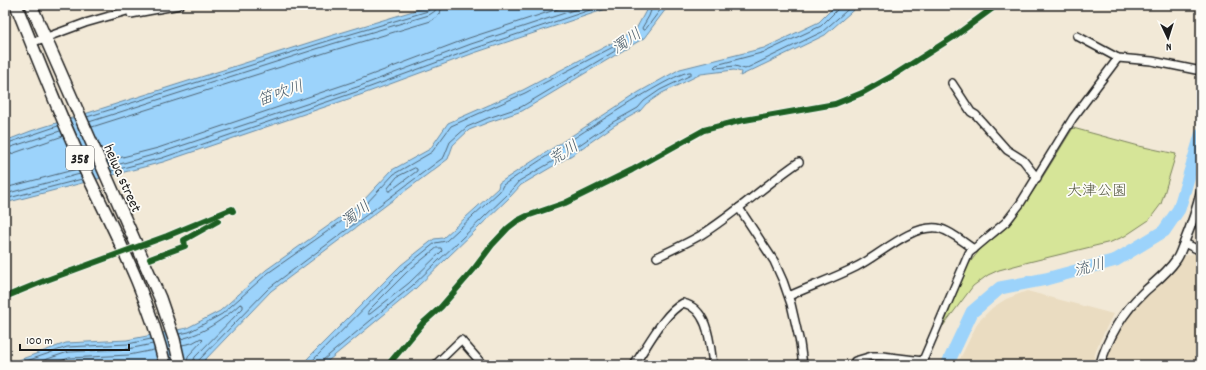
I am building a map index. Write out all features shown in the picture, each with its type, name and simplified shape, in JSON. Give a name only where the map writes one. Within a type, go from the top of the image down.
[{"type":"highway","name":"heiwa street","points":[[16,5],[78,154],[131,267],[152,317],[165,365]]},
{"type":"highway","name":"heiwa street","points":[[31,5],[168,318],[180,365]]},
{"type":"street","points":[[33,47],[47,42],[85,23],[148,5]]},
{"type":"street","points":[[85,23],[180,5]]},
{"type":"street","points":[[1077,36],[1118,58],[1152,61],[1201,71]]},
{"type":"street","points":[[855,365],[855,361],[872,356],[882,356],[922,363],[969,253],[1006,222],[1020,204],[1073,118],[1118,58]]},
{"type":"street","points":[[952,84],[971,112],[976,115],[1007,150],[1023,160],[1037,178]]},
{"type":"street","points":[[657,257],[701,235],[739,208],[779,175],[799,162]]},
{"type":"street","points":[[1100,365],[1103,352],[1122,317],[1137,299],[1157,282],[1178,259],[1192,225],[1201,191]]},
{"type":"street","points":[[739,208],[774,261],[789,296],[800,343],[803,365]]},
{"type":"street","points":[[789,296],[857,267],[901,239],[926,229],[937,228],[947,231],[974,249]]},
{"type":"street","points":[[1184,243],[1201,251]]},
{"type":"street","points":[[634,365],[649,344],[653,334],[677,306],[683,303],[688,304],[700,315],[710,338],[713,365]]},
{"type":"street","points":[[435,365],[461,340],[483,365]]},
{"type":"shaded area","points":[[1195,253],[1201,257],[1201,365],[1106,365],[1115,337],[1128,317],[1140,303],[1163,282],[1184,256]]},
{"type":"shaded area","points":[[1027,291],[1113,314],[1097,347],[1092,365],[957,365],[978,322],[992,308],[1006,299]]},
{"type":"green space","name":"大津公園","points":[[1073,128],[1139,146],[1176,154],[1161,204],[1149,220],[1125,236],[1111,242],[999,270],[988,275],[973,286],[943,326],[967,266],[982,247],[1013,221]]},
{"type":"water","name":"笛吹川","points":[[433,5],[618,5],[474,53],[363,94],[163,162],[5,203],[5,141],[31,131],[330,36]]},
{"type":"water","name":"濁川","points":[[649,5],[669,5],[644,38],[522,111],[469,130],[453,145],[448,159],[271,291],[199,365],[5,365],[66,343],[127,340],[187,328],[220,311],[266,270],[362,202],[392,170],[430,149],[448,123],[523,90],[635,31]]},
{"type":"water","name":"荒川","points":[[836,5],[859,5],[825,35],[740,76],[741,72],[734,70],[701,74],[662,93],[646,104],[640,111],[615,125],[572,155],[521,185],[415,289],[323,365],[303,365],[308,358],[401,265],[434,239],[443,238],[498,188],[499,183],[639,92],[680,69],[764,48],[819,22]]},
{"type":"waterway","name":"流川","points":[[947,365],[972,312],[1000,288],[1046,279],[1116,260],[1164,231],[1179,209],[1201,135]]},
{"type":"cycle path","points":[[388,365],[423,323],[441,307],[474,269],[492,245],[517,221],[565,203],[632,170],[704,130],[739,121],[835,104],[862,93],[894,75],[952,38],[997,5]]},
{"type":"cycle path","points":[[5,297],[44,281],[167,236],[232,209],[233,211]]},
{"type":"cycle path","points":[[150,259],[185,246],[184,240],[218,221]]}]
